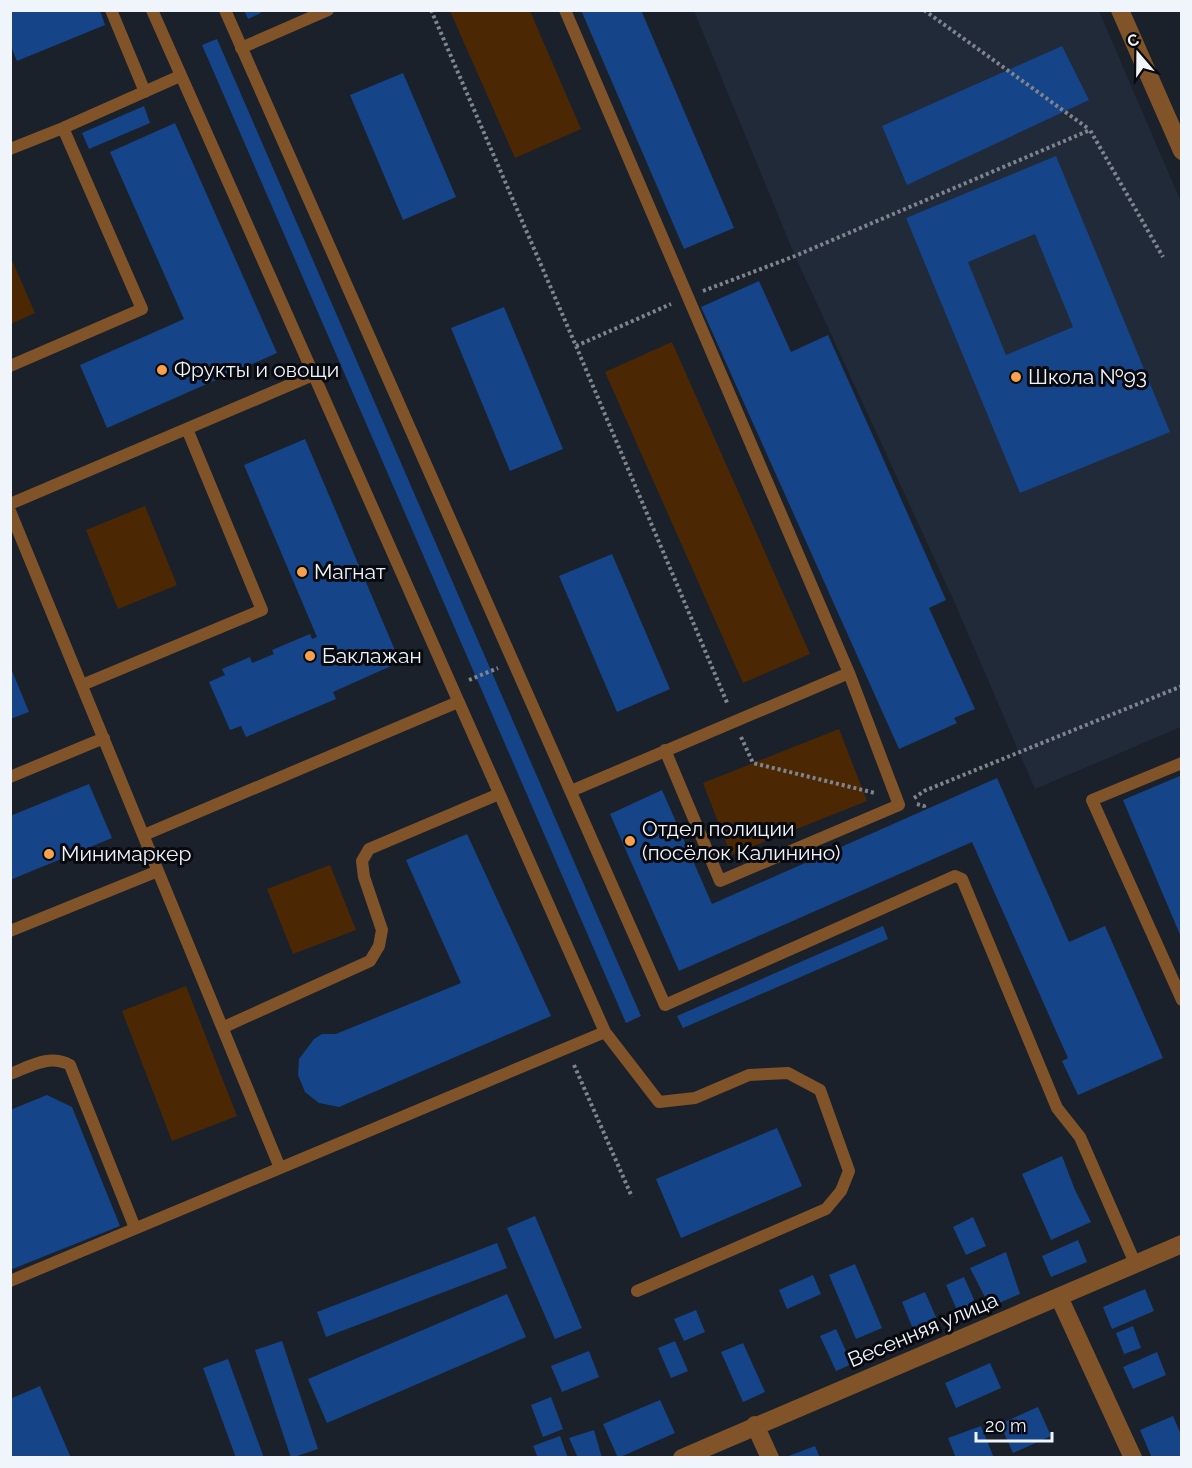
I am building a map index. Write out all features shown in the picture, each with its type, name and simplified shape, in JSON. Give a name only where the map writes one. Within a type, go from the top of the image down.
[{"type":"street","points":[[1120,10],[1182,151]]},
{"type":"street","name":"Весенняя улица","points":[[682,1458],[1182,1244]]},
{"type":"street","points":[[1059,1297],[1132,1458]]},
{"type":"street","points":[[755,1425],[770,1458]]},
{"type":"lane","points":[[111,10],[145,92]]},
{"type":"lane","points":[[152,10],[605,1032],[659,1102],[695,1098],[749,1075],[788,1073],[820,1090],[849,1171],[841,1191],[826,1209],[637,1291]]},
{"type":"lane","points":[[225,10],[665,1005],[955,876],[962,879],[1056,1108],[1080,1137],[1136,1263]]},
{"type":"lane","points":[[292,10],[298,24]]},
{"type":"lane","points":[[241,48],[328,10]]},
{"type":"lane","points":[[565,10],[849,673],[899,805],[720,881],[665,750]]},
{"type":"lane","points":[[12,144],[63,128],[180,76]]},
{"type":"lane","points":[[10,366],[142,309],[63,128]]},
{"type":"lane","points":[[10,504],[313,375]]},
{"type":"lane","points":[[82,685],[262,610],[187,429]]},
{"type":"lane","points":[[10,511],[280,1168]]},
{"type":"lane","points":[[571,791],[849,673]]},
{"type":"lane","points":[[144,835],[458,702]]},
{"type":"lane","points":[[10,777],[104,738]]},
{"type":"lane","points":[[1182,763],[1092,800],[1182,1000]]},
{"type":"lane","points":[[224,1027],[370,961],[379,946],[382,930],[364,877],[362,861],[369,849],[499,794]]},
{"type":"lane","points":[[10,931],[158,871]]},
{"type":"lane","points":[[10,1281],[605,1032]]},
{"type":"lane","points":[[10,1074],[44,1061],[59,1059],[70,1065],[135,1228]]},
{"type":"path","points":[[430,10],[753,763],[896,798]]},
{"type":"path","points":[[924,10],[1090,130],[1163,257]]},
{"type":"path","points":[[576,346],[689,297],[795,256],[1090,130]]},
{"type":"path","points":[[452,687],[514,662]]},
{"type":"path","points":[[925,810],[924,806],[909,803],[924,791],[1182,686]]},
{"type":"path","points":[[566,1048],[632,1197]]},
{"type":"shaded area","points":[[450,11],[530,11],[581,129],[515,158]]},
{"type":"shaded area","name":"Школа №93","points":[[694,11],[1099,11],[1181,202],[1181,727],[1035,789],[953,599],[795,256]]},
{"type":"shaded area","points":[[11,258],[35,313],[10,324]]},
{"type":"shaded area","points":[[672,342],[810,654],[743,683],[605,372]]},
{"type":"shaded area","points":[[145,506],[177,585],[118,609],[86,530]]},
{"type":"shaded area","points":[[839,729],[867,801],[731,855],[703,783]]},
{"type":"shaded area","points":[[330,865],[356,930],[293,954],[267,889]]},
{"type":"shaded area","points":[[186,986],[237,1116],[172,1141],[122,1011]]},
{"type":"building","points":[[10,10],[100,10],[105,25],[17,61],[10,44]]},
{"type":"building","points":[[244,10],[260,10],[261,13],[248,19]]},
{"type":"building","points":[[581,10],[641,10],[734,228],[684,249]]},
{"type":"building","points":[[217,39],[641,1016],[626,1023],[202,45]]},
{"type":"building","points":[[1062,46],[1089,100],[907,185],[882,126]]},
{"type":"building","points":[[403,73],[456,197],[403,220],[350,95]]},
{"type":"building","points":[[144,106],[150,123],[89,149],[82,133]]},
{"type":"building","points":[[175,123],[277,353],[107,428],[80,365],[184,319],[110,152]]},
{"type":"building","points":[[1056,156],[1170,432],[1020,493],[906,218]],"holes":[[[1035,234],[1073,327],[1006,355],[968,262]]]},
{"type":"building","points":[[759,281],[791,352],[828,335],[946,600],[929,608],[975,709],[954,718],[957,723],[899,749],[701,307]]},
{"type":"building","points":[[504,307],[563,449],[510,471],[451,328]]},
{"type":"building","points":[[305,439],[400,662],[333,692],[336,699],[246,737],[241,726],[230,730],[209,682],[225,675],[222,669],[250,657],[252,663],[274,654],[272,650],[310,634],[312,639],[317,637],[244,465]]},
{"type":"building","points":[[612,554],[670,689],[617,712],[559,576]]},
{"type":"building","points":[[10,666],[29,712],[10,719]]},
{"type":"building","points":[[1182,775],[1182,937],[1181,937],[1123,800]]},
{"type":"building","points":[[997,778],[1069,942],[1105,926],[1163,1058],[1078,1095],[1062,1061],[1068,1058],[972,842],[679,971],[610,814],[662,790],[712,904]]},
{"type":"building","points":[[89,784],[112,838],[10,880],[10,816]]},
{"type":"building","points":[[467,834],[551,1016],[339,1107],[319,1103],[305,1092],[298,1075],[299,1059],[314,1039],[322,1034],[336,1034],[461,983],[406,860]]},
{"type":"building","points":[[883,926],[888,939],[683,1028],[677,1016]]},
{"type":"building","points":[[47,1095],[72,1107],[120,1226],[10,1270],[10,1110]]},
{"type":"building","points":[[777,1128],[802,1186],[681,1238],[656,1179]]},
{"type":"building","points":[[1062,1156],[1091,1222],[1051,1240],[1022,1174]]},
{"type":"building","points":[[535,1216],[582,1328],[555,1339],[507,1228]]},
{"type":"building","points":[[973,1217],[986,1246],[966,1255],[953,1227]]},
{"type":"building","points":[[1078,1240],[1087,1262],[1051,1277],[1042,1256]]},
{"type":"building","points":[[497,1243],[507,1268],[326,1337],[317,1312]]},
{"type":"building","points":[[1006,1252],[1020,1294],[990,1307],[970,1268]]},
{"type":"building","points":[[855,1264],[882,1328],[856,1339],[829,1275]]},
{"type":"building","points":[[813,1275],[821,1294],[787,1309],[779,1290]]},
{"type":"building","points":[[964,1277],[978,1309],[960,1317],[946,1285]]},
{"type":"building","points":[[1145,1289],[1154,1311],[1112,1329],[1103,1307]]},
{"type":"building","points":[[925,1292],[939,1324],[915,1334],[902,1302]]},
{"type":"building","points":[[507,1294],[526,1337],[327,1423],[308,1379]]},
{"type":"building","points":[[696,1310],[705,1332],[684,1341],[674,1319]]},
{"type":"building","points":[[1133,1326],[1141,1348],[1124,1354],[1116,1333]]},
{"type":"building","points":[[836,1329],[852,1364],[836,1371],[820,1336]]},
{"type":"building","points":[[282,1341],[318,1449],[291,1458],[255,1350]]},
{"type":"building","points":[[675,1341],[688,1371],[671,1378],[658,1348]]},
{"type":"building","points":[[743,1343],[765,1392],[743,1402],[721,1352]]},
{"type":"building","points":[[589,1351],[599,1377],[562,1392],[551,1366]]},
{"type":"building","points":[[1157,1352],[1166,1375],[1133,1389],[1123,1367]]},
{"type":"building","points":[[228,1359],[264,1458],[236,1458],[203,1368]]},
{"type":"building","points":[[990,1363],[1001,1388],[956,1408],[945,1383]]},
{"type":"building","points":[[40,1386],[71,1458],[10,1458],[10,1399]]},
{"type":"building","points":[[551,1397],[563,1429],[543,1437],[531,1405]]},
{"type":"building","points":[[660,1400],[675,1433],[618,1458],[603,1424]]},
{"type":"building","points":[[1038,1407],[1051,1436],[1013,1453],[1000,1424]]},
{"type":"building","points":[[1173,1416],[1182,1437],[1182,1458],[1152,1458],[1140,1430]]},
{"type":"building","points":[[981,1426],[994,1458],[956,1458],[948,1438]]},
{"type":"building","points":[[594,1430],[602,1458],[578,1458],[569,1438]]},
{"type":"building","points":[[560,1436],[568,1458],[538,1458],[533,1446]]},
{"type":"building","points":[[815,1446],[820,1458],[786,1458],[786,1457]]},
{"type":"place","name":"Фрукты и овощи","points":[[162,370]]},
{"type":"place","name":"Школа №93","points":[[1016,377]]},
{"type":"place","name":"Магнат","points":[[302,572]]},
{"type":"place","name":"Баклажан","points":[[310,656]]},
{"type":"place","name":"Отдел полиции (посёлок Калинино)","points":[[630,841]]},
{"type":"place","name":"Минимаркер","points":[[49,854]]}]
